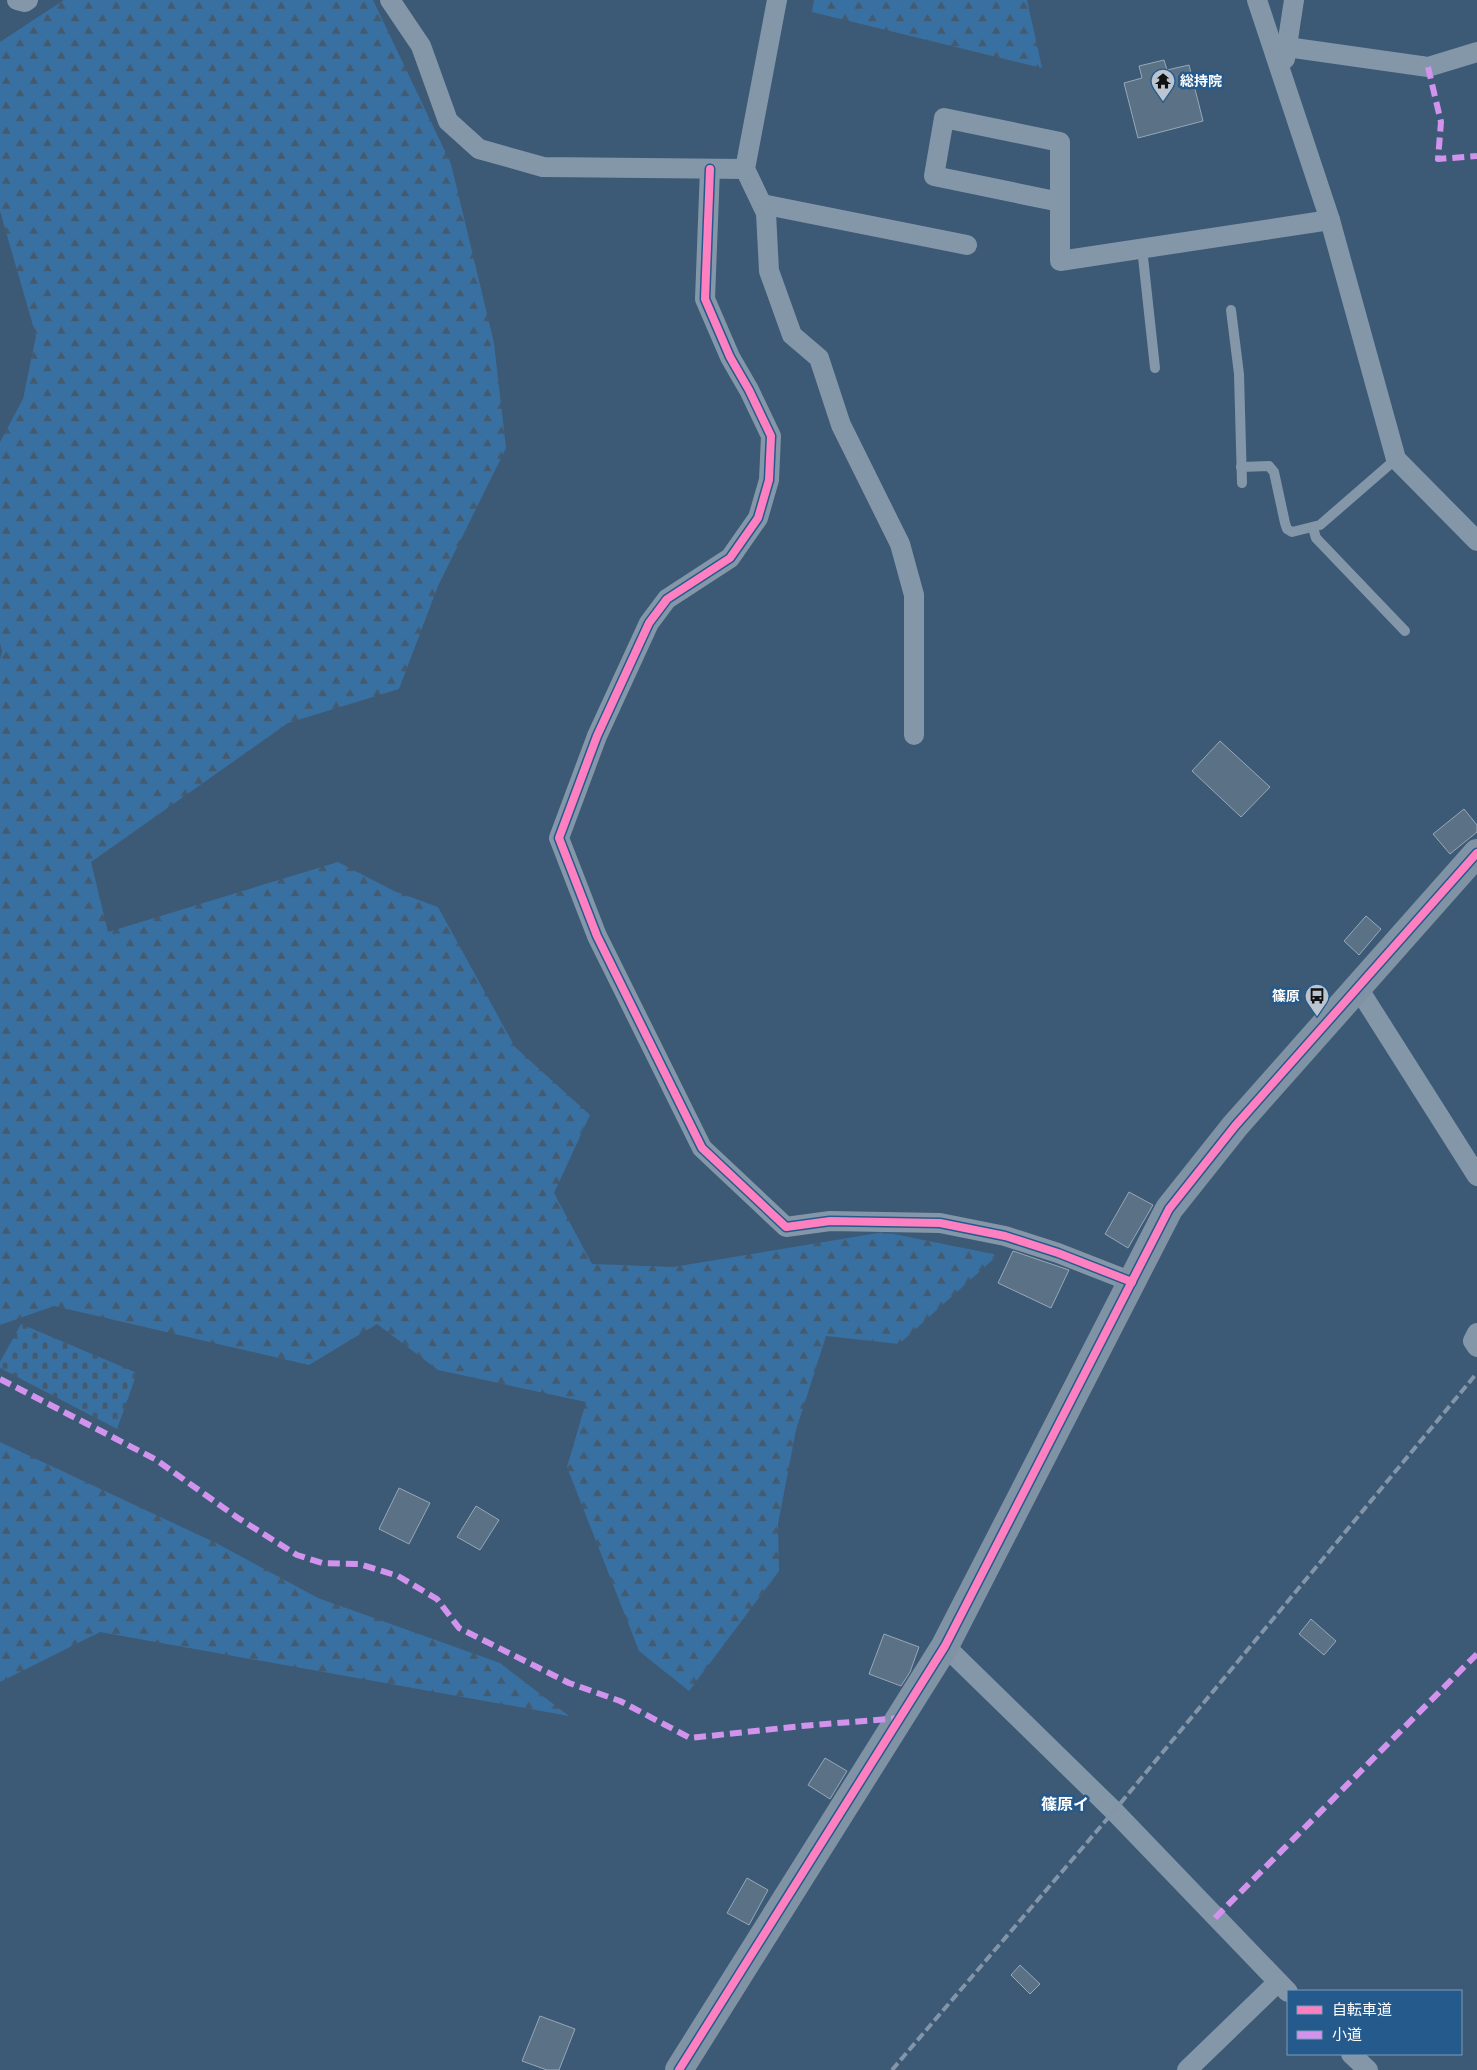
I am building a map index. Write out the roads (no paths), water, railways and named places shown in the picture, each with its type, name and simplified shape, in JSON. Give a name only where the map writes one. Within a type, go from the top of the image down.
[{"type":"street","points":[[17,0],[25,2],[28,0]]},
{"type":"street","points":[[390,0],[421,46],[448,121],[479,149],[543,167],[744,169]]},
{"type":"street","points":[[777,0],[744,169],[766,213],[769,271],[792,335],[819,358],[840,425],[900,544],[914,595],[914,734]]},
{"type":"street","points":[[1257,0],[1330,220],[1396,459],[1477,541]]},
{"type":"street","points":[[1282,76],[1294,0]]},
{"type":"street","points":[[1287,47],[1428,67],[1477,52]]},
{"type":"street","points":[[1060,202],[934,176],[944,118],[1060,142],[1060,202],[1060,261],[1330,220]]},
{"type":"street","points":[[710,168],[705,299],[730,357],[749,390],[770,436],[769,480],[758,518],[730,558],[667,599],[649,623],[597,736],[559,838],[597,936],[702,1148],[786,1227],[830,1221],[940,1223],[1005,1236],[1058,1253],[1132,1282]]},
{"type":"street","points":[[762,204],[967,245]]},
{"type":"street","points":[[679,2070],[945,1646],[1169,1209],[1236,1126],[1477,853]]},
{"type":"street","points":[[1358,988],[1477,1176]]},
{"type":"street","points":[[1477,1333],[1473,1341],[1477,1347]]},
{"type":"street","points":[[945,1646],[1114,1811],[1283,1987],[1187,2070]]},
{"type":"street","points":[[1352,2055],[1368,2070]]},
{"type":"lane","points":[[1142,248],[1155,368]]},
{"type":"lane","points":[[1231,310],[1239,374],[1242,483]]},
{"type":"lane","points":[[1241,467],[1269,466],[1272,468],[1287,529],[1292,532],[1313,528],[1320,524],[1396,459]]},
{"type":"lane","points":[[1313,528],[1316,538],[1405,632]]},
{"type":"railway","points":[[892,2070],[1114,1811],[1477,1373]]},
{"type":"place","name":"総持院","points":[[1163,102]]},
{"type":"place","name":"篠原","points":[[1317,1017]]},
{"type":"district","name":"篠原イ","points":[[1065,1804]]}]
